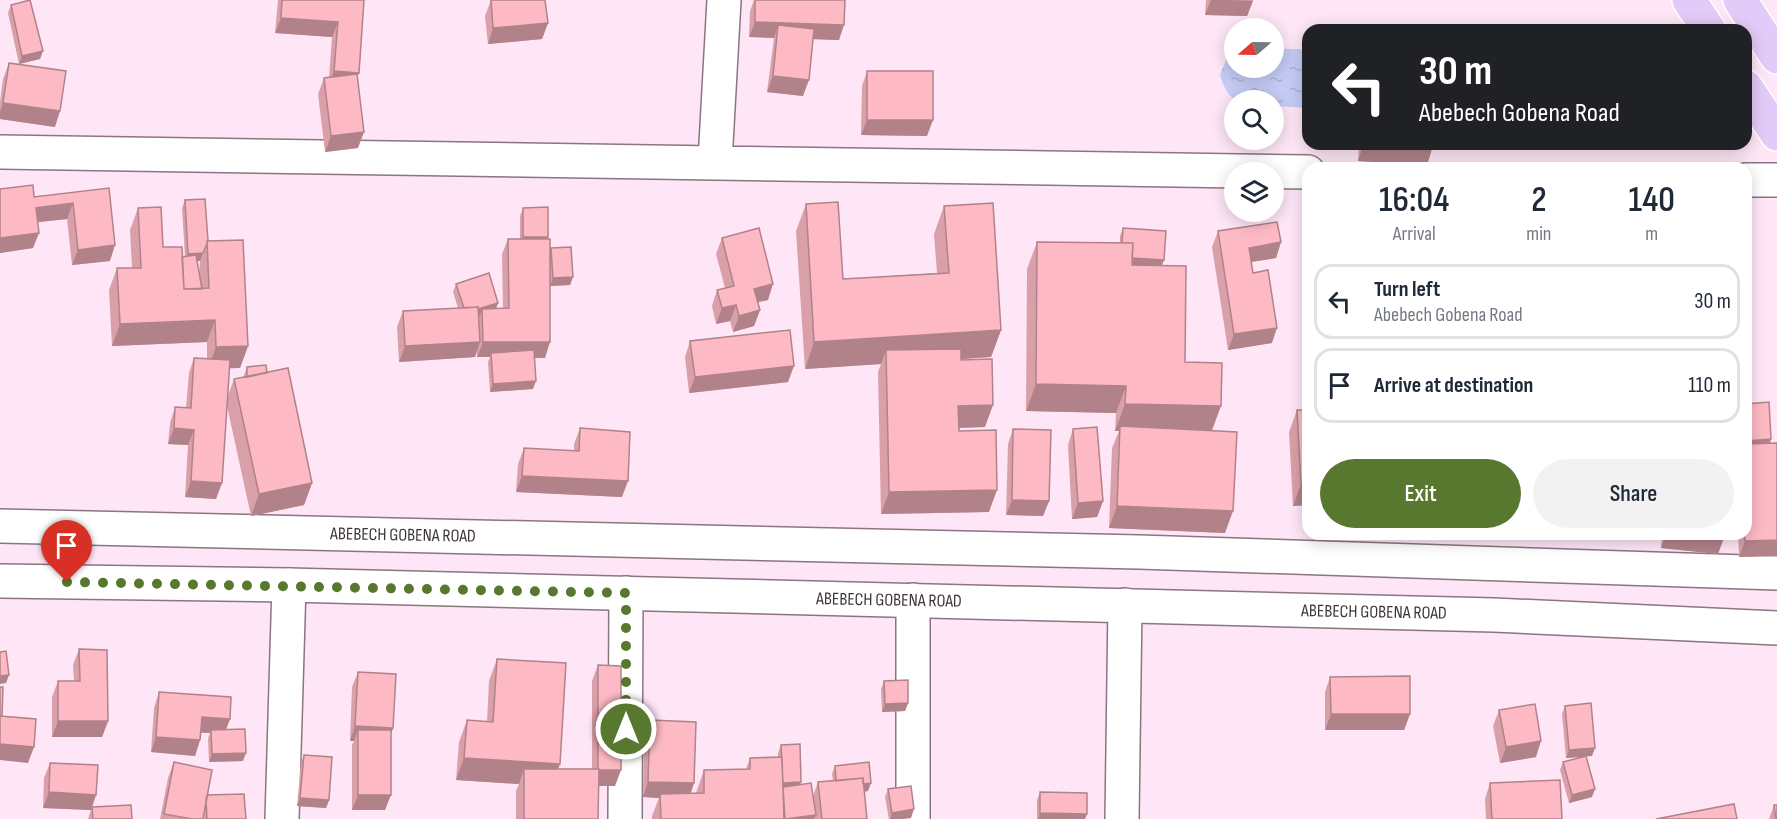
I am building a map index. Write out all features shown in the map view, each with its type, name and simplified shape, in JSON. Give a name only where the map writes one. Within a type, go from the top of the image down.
[{"type":"main road","points":[[1689,0],[1705,24]]},
{"type":"main road","points":[[1740,0],[1777,57]]},
{"type":"main road","points":[[1752,96],[1777,135]]},
{"type":"street","points":[[715,162],[724,0]]},
{"type":"street","points":[[0,152],[1302,172]]},
{"type":"street","points":[[1752,180],[1777,180]]},
{"type":"street","name":"ABEBECH GOBENA ROAD","points":[[0,526],[1151,553],[1777,573]]},
{"type":"street","name":"ABEBECH GOBENA ROAD","points":[[0,581],[289,585],[1125,605],[1494,615],[1777,628]]},
{"type":"street","points":[[282,819],[289,585]]},
{"type":"street","points":[[625,819],[626,593]]},
{"type":"street","points":[[913,600],[913,819]]},
{"type":"street","points":[[1122,819],[1125,605]]},
{"type":"water","points":[[1284,49],[1302,50],[1302,108],[1284,107],[1284,90],[1226,90],[1220,75],[1224,65],[1224,78],[1284,78]]},
{"type":"building","points":[[30,0],[43,51],[22,56],[11,5]]},
{"type":"building","points":[[282,0],[364,0],[359,73],[334,71],[338,22],[281,18]]},
{"type":"building","points":[[491,0],[545,0],[548,23],[493,28]]},
{"type":"building","points":[[755,0],[845,0],[844,25],[755,22]]},
{"type":"building","points":[[778,25],[814,29],[809,80],[773,76]]},
{"type":"building","points":[[9,63],[66,71],[60,111],[3,103]]},
{"type":"building","points":[[867,71],[933,71],[933,120],[867,120]]},
{"type":"building","points":[[357,74],[364,132],[331,136],[324,78]]},
{"type":"building","points":[[33,185],[34,197],[109,188],[115,245],[78,250],[73,203],[36,208],[39,233],[0,238],[0,189]]},
{"type":"building","points":[[205,199],[208,241],[203,253],[188,254],[185,200]]},
{"type":"building","points":[[838,202],[843,279],[949,273],[944,206],[993,203],[1001,330],[814,342],[806,204]]},
{"type":"building","points":[[161,207],[163,247],[182,247],[184,289],[209,288],[207,241],[243,240],[248,346],[216,347],[215,320],[120,324],[117,268],[141,268],[138,208]]},
{"type":"building","points":[[548,207],[548,237],[523,237],[523,208]]},
{"type":"building","points":[[1277,222],[1281,242],[1249,248],[1253,273],[1268,270],[1277,328],[1234,334],[1218,231]]},
{"type":"building","points":[[759,228],[773,284],[754,289],[760,310],[739,316],[736,305],[722,308],[717,290],[734,286],[722,238]]},
{"type":"building","points":[[1123,228],[1166,231],[1164,260],[1132,258],[1133,243],[1122,243]]},
{"type":"building","points":[[508,239],[550,239],[550,342],[483,342],[482,309],[509,308]]},
{"type":"building","points":[[1037,242],[1133,243],[1132,265],[1186,266],[1185,362],[1222,363],[1221,406],[1125,404],[1126,386],[1036,384]]},
{"type":"building","points":[[571,247],[573,277],[553,278],[551,248]]},
{"type":"building","points":[[196,255],[202,289],[184,289],[182,257]]},
{"type":"building","points":[[489,273],[498,303],[478,309],[478,307],[464,308],[456,284]]},
{"type":"building","points":[[478,307],[480,342],[405,346],[403,311]]},
{"type":"building","points":[[790,330],[794,366],[695,377],[690,341]]},
{"type":"building","points":[[961,349],[961,360],[992,359],[993,405],[958,406],[959,431],[996,430],[997,490],[889,492],[886,350]]},
{"type":"building","points":[[534,350],[536,381],[493,384],[491,353]]},
{"type":"building","points":[[194,358],[230,360],[222,483],[191,481],[194,430],[174,428],[175,407],[191,408]]},
{"type":"building","points":[[266,365],[267,373],[247,377],[247,367]]},
{"type":"building","points":[[288,368],[312,483],[259,494],[234,379]]},
{"type":"building","points":[[1769,402],[1771,439],[1752,441],[1752,403]]},
{"type":"building","points":[[1297,410],[1302,410],[1301,484]]},
{"type":"building","points":[[1120,426],[1237,432],[1233,511],[1117,506]]},
{"type":"building","points":[[1097,427],[1103,501],[1078,503],[1073,429]]},
{"type":"building","points":[[580,428],[630,432],[628,481],[522,476],[524,448],[579,451]]},
{"type":"building","points":[[1013,429],[1051,430],[1049,501],[1012,500]]},
{"type":"building","points":[[1777,443],[1777,540],[1745,541],[1752,540],[1752,444]]},
{"type":"building","points":[[79,649],[107,650],[108,721],[58,721],[58,681],[80,681]]},
{"type":"building","points":[[6,651],[9,675],[0,676],[0,652]]},
{"type":"building","points":[[497,659],[566,663],[560,764],[464,758],[467,720],[493,722]]},
{"type":"building","points":[[598,665],[621,666],[621,770],[598,769]]},
{"type":"building","points":[[358,672],[396,674],[393,728],[355,726]]},
{"type":"building","points":[[1410,676],[1410,714],[1331,714],[1330,677]]},
{"type":"building","points":[[908,680],[908,703],[885,704],[884,681]]},
{"type":"building","points":[[0,687],[3,687],[2,716],[0,716]]},
{"type":"building","points":[[159,692],[231,697],[230,719],[202,717],[200,740],[156,737]]},
{"type":"building","points":[[1591,703],[1595,748],[1569,750],[1565,706]]},
{"type":"building","points":[[1535,704],[1541,741],[1506,747],[1499,710]]},
{"type":"building","points":[[0,716],[36,719],[34,747],[0,744]]},
{"type":"building","points":[[650,720],[696,722],[694,783],[648,782]]},
{"type":"building","points":[[245,729],[246,753],[212,754],[211,730]]},
{"type":"building","points":[[358,730],[391,730],[391,795],[358,795]]},
{"type":"building","points":[[800,744],[801,782],[783,783],[781,745]]},
{"type":"building","points":[[304,755],[332,757],[329,800],[300,798]]},
{"type":"building","points":[[1586,756],[1595,789],[1572,795],[1563,762]]},
{"type":"building","points":[[782,757],[784,819],[661,819],[660,794],[704,793],[704,770],[750,769],[750,758]]},
{"type":"building","points":[[174,762],[212,770],[203,819],[164,814]]},
{"type":"building","points":[[869,762],[871,783],[863,784],[863,778],[836,781],[835,766]]},
{"type":"building","points":[[50,763],[98,765],[96,795],[49,792]]},
{"type":"building","points":[[524,769],[599,769],[598,819],[524,819]]},
{"type":"building","points":[[863,778],[867,819],[822,819],[818,782]]},
{"type":"building","points":[[1560,780],[1562,819],[1492,819],[1490,783]]},
{"type":"building","points":[[811,783],[816,815],[785,819],[783,787]]},
{"type":"building","points":[[911,786],[914,809],[892,813],[888,789]]},
{"type":"building","points":[[1040,792],[1087,793],[1087,814],[1040,813]]},
{"type":"building","points":[[244,794],[246,819],[207,819],[207,795]]},
{"type":"building","points":[[1734,804],[1737,819],[1656,819]]},
{"type":"building","points":[[131,805],[132,819],[93,819],[92,807]]},
{"type":"building","points":[[1774,805],[1777,805],[1777,819],[1776,819]]},
{"type":"route","points":[[67,582],[626,593],[626,729]]}]
